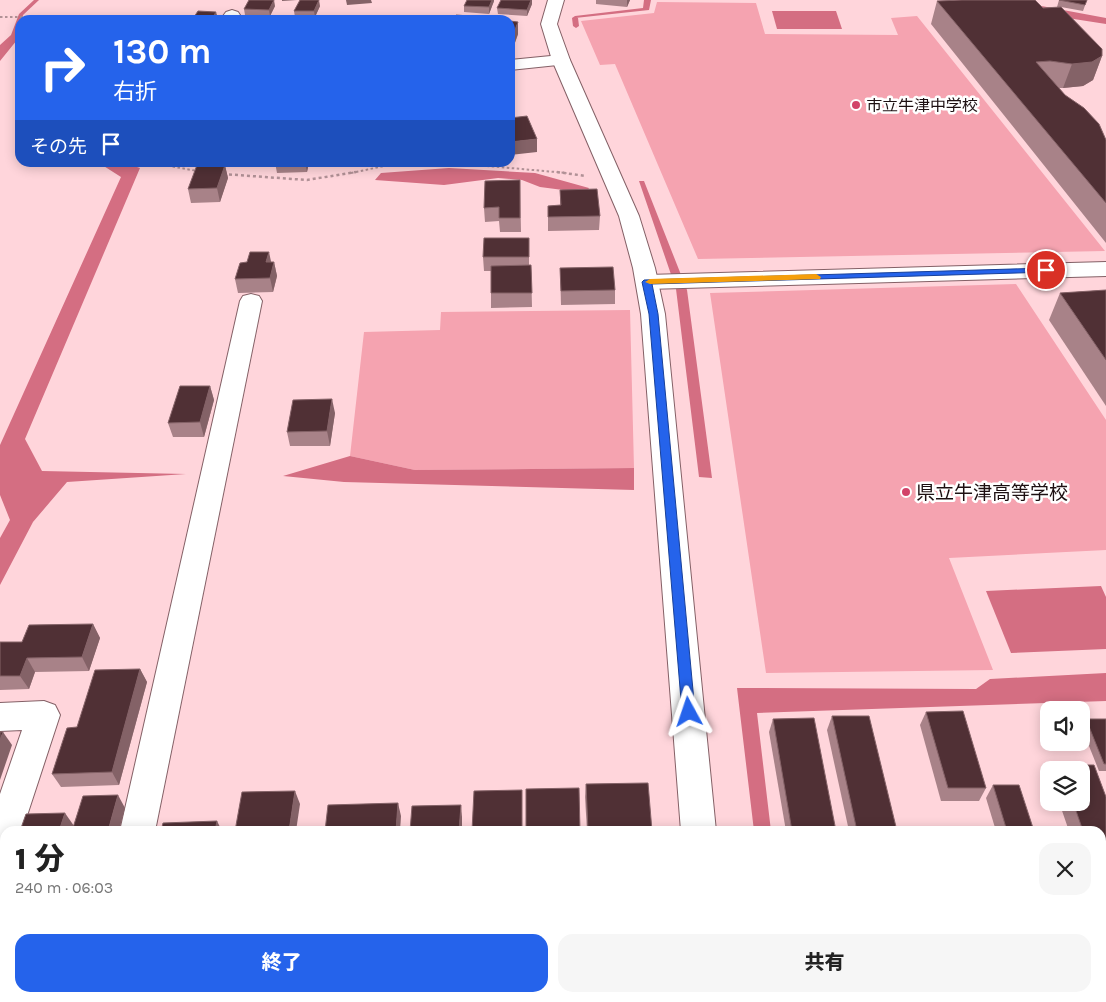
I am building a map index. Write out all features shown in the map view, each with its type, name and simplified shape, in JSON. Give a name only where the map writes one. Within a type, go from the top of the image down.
[{"type":"street","points":[[556,0],[549,24],[561,60],[614,178],[628,216],[657,282],[654,324],[699,826]]},
{"type":"street","points":[[515,65],[561,60]]},
{"type":"street","points":[[657,282],[1106,268]]},
{"type":"street","points":[[138,826],[251,301]]},
{"type":"street","points":[[0,717],[44,715],[6,826]]},
{"type":"path","points":[[0,17],[15,17]]},
{"type":"path","points":[[176,167],[199,171]]},
{"type":"path","points":[[218,173],[307,180],[344,175],[380,167]]},
{"type":"path","points":[[509,167],[614,178]]},
{"type":"shaded area","points":[[34,0],[39,0],[23,15],[19,14]]},
{"type":"shaded area","points":[[644,0],[651,0],[649,10],[575,18],[575,16],[643,8]]},
{"type":"shaded area","points":[[953,0],[1009,0],[1106,18],[1106,24]]},
{"type":"shaded area","name":"市立牛津中学校","points":[[657,2],[756,3],[765,34],[898,35],[891,18],[917,16],[1105,251],[698,259],[615,64],[600,65],[581,21],[654,13]]},
{"type":"shaded area","points":[[772,11],[836,11],[842,29],[777,29]]},
{"type":"shaded area","points":[[15,24],[15,42],[0,61],[0,45],[11,35]]},
{"type":"shaded area","points":[[105,167],[140,168],[25,439],[42,471],[186,474],[67,482],[33,522],[0,585],[0,538],[10,520],[0,495],[0,445],[121,177]]},
{"type":"shaded area","points":[[449,168],[535,173],[589,188],[586,193],[540,187],[522,180],[498,178],[444,185],[375,180],[381,173]]},
{"type":"shaded area","points":[[639,181],[644,181],[687,290],[712,478],[699,477],[676,289]]},
{"type":"shaded area","name":"県立牛津高等学校","points":[[1016,284],[1106,420],[1106,550],[949,558],[993,670],[766,673],[710,293]]},
{"type":"shaded area","points":[[630,310],[634,468],[415,470],[350,456],[364,332],[440,330],[441,312]]},
{"type":"shaded area","points":[[350,456],[415,470],[634,468],[634,490],[344,482],[283,476]]},
{"type":"shaded area","points":[[1101,586],[1106,597],[1106,649],[1011,653],[986,591]]},
{"type":"shaded area","points":[[1106,673],[1106,701],[1040,701],[1040,703],[757,713],[770,826],[753,826],[737,688],[976,689],[990,679]]},
{"type":"building","points":[[249,0],[274,0],[269,10],[244,9]]},
{"type":"building","points":[[300,0],[319,0],[314,11],[294,11]]},
{"type":"building","points":[[467,0],[492,0],[489,7],[464,6]]},
{"type":"building","points":[[501,0],[531,0],[527,10],[497,8]]},
{"type":"building","points":[[1035,0],[1043,8],[1061,7],[1102,49],[1102,56],[1092,62],[1072,64],[1050,61],[1036,62],[1065,95],[1084,108],[1099,124],[1106,140],[1106,203],[937,1]]},
{"type":"building","points":[[1059,0],[1087,0],[1085,5]]},
{"type":"building","points":[[198,11],[216,12],[214,15],[195,15]]},
{"type":"building","points":[[527,116],[537,139],[515,141],[515,117]]},
{"type":"building","points":[[196,167],[224,167],[217,188],[188,189]]},
{"type":"building","points":[[520,180],[520,218],[499,218],[499,207],[484,208],[485,181]]},
{"type":"building","points":[[597,189],[600,216],[548,217],[548,206],[561,205],[560,190]]},
{"type":"building","points":[[484,238],[529,238],[529,257],[483,257]]},
{"type":"building","points":[[250,252],[269,252],[266,262],[274,262],[270,278],[235,279],[240,263],[247,262]]},
{"type":"building","points":[[531,265],[532,293],[491,293],[491,266]]},
{"type":"building","points":[[613,267],[615,290],[561,291],[560,268]]},
{"type":"building","points":[[1106,290],[1106,360],[1060,293]]},
{"type":"building","points":[[180,386],[210,386],[200,422],[168,423]]},
{"type":"building","points":[[332,399],[327,431],[287,432],[293,400]]},
{"type":"building","points":[[93,624],[82,657],[27,658],[20,676],[0,676],[0,642],[22,642],[29,625]]},
{"type":"building","points":[[140,669],[112,772],[52,774],[67,728],[77,727],[95,670]]},
{"type":"building","points":[[963,711],[986,788],[948,788],[926,712]]},
{"type":"building","points":[[832,716],[869,716],[896,826],[856,826]]},
{"type":"building","points":[[814,718],[835,826],[791,826],[773,719]]},
{"type":"building","points":[[1090,719],[1106,719],[1106,764],[1104,764],[1090,729]]},
{"type":"building","points":[[1090,765],[1094,765],[1106,797],[1106,826],[1081,826],[1076,811],[1090,811]]},
{"type":"building","points":[[648,783],[652,826],[588,826],[586,784]]},
{"type":"building","points":[[993,785],[1019,785],[1032,826],[1005,826]]},
{"type":"building","points":[[579,788],[580,826],[526,826],[526,789]]},
{"type":"building","points":[[522,790],[522,826],[472,826],[474,791]]},
{"type":"building","points":[[295,791],[290,826],[236,826],[242,792]]},
{"type":"building","points":[[118,795],[109,826],[74,826],[83,796]]},
{"type":"building","points":[[398,803],[396,826],[326,826],[328,805]]},
{"type":"building","points":[[461,805],[459,826],[410,826],[412,806]]},
{"type":"building","points":[[65,813],[61,826],[22,826],[26,814]]},
{"type":"building","points":[[217,821],[216,826],[162,826],[163,823]]},
{"type":"waterway","points":[[575,18],[576,26]]},
{"type":"slow traffic","points":[[650,282],[816,277]]},
{"type":"place","name":"市立牛津中学校","points":[[856,105]]},
{"type":"place","name":"県立牛津高等学校","points":[[906,492]]},
{"type":"route","points":[[689,712],[653,314],[647,282],[1046,270]]}]
